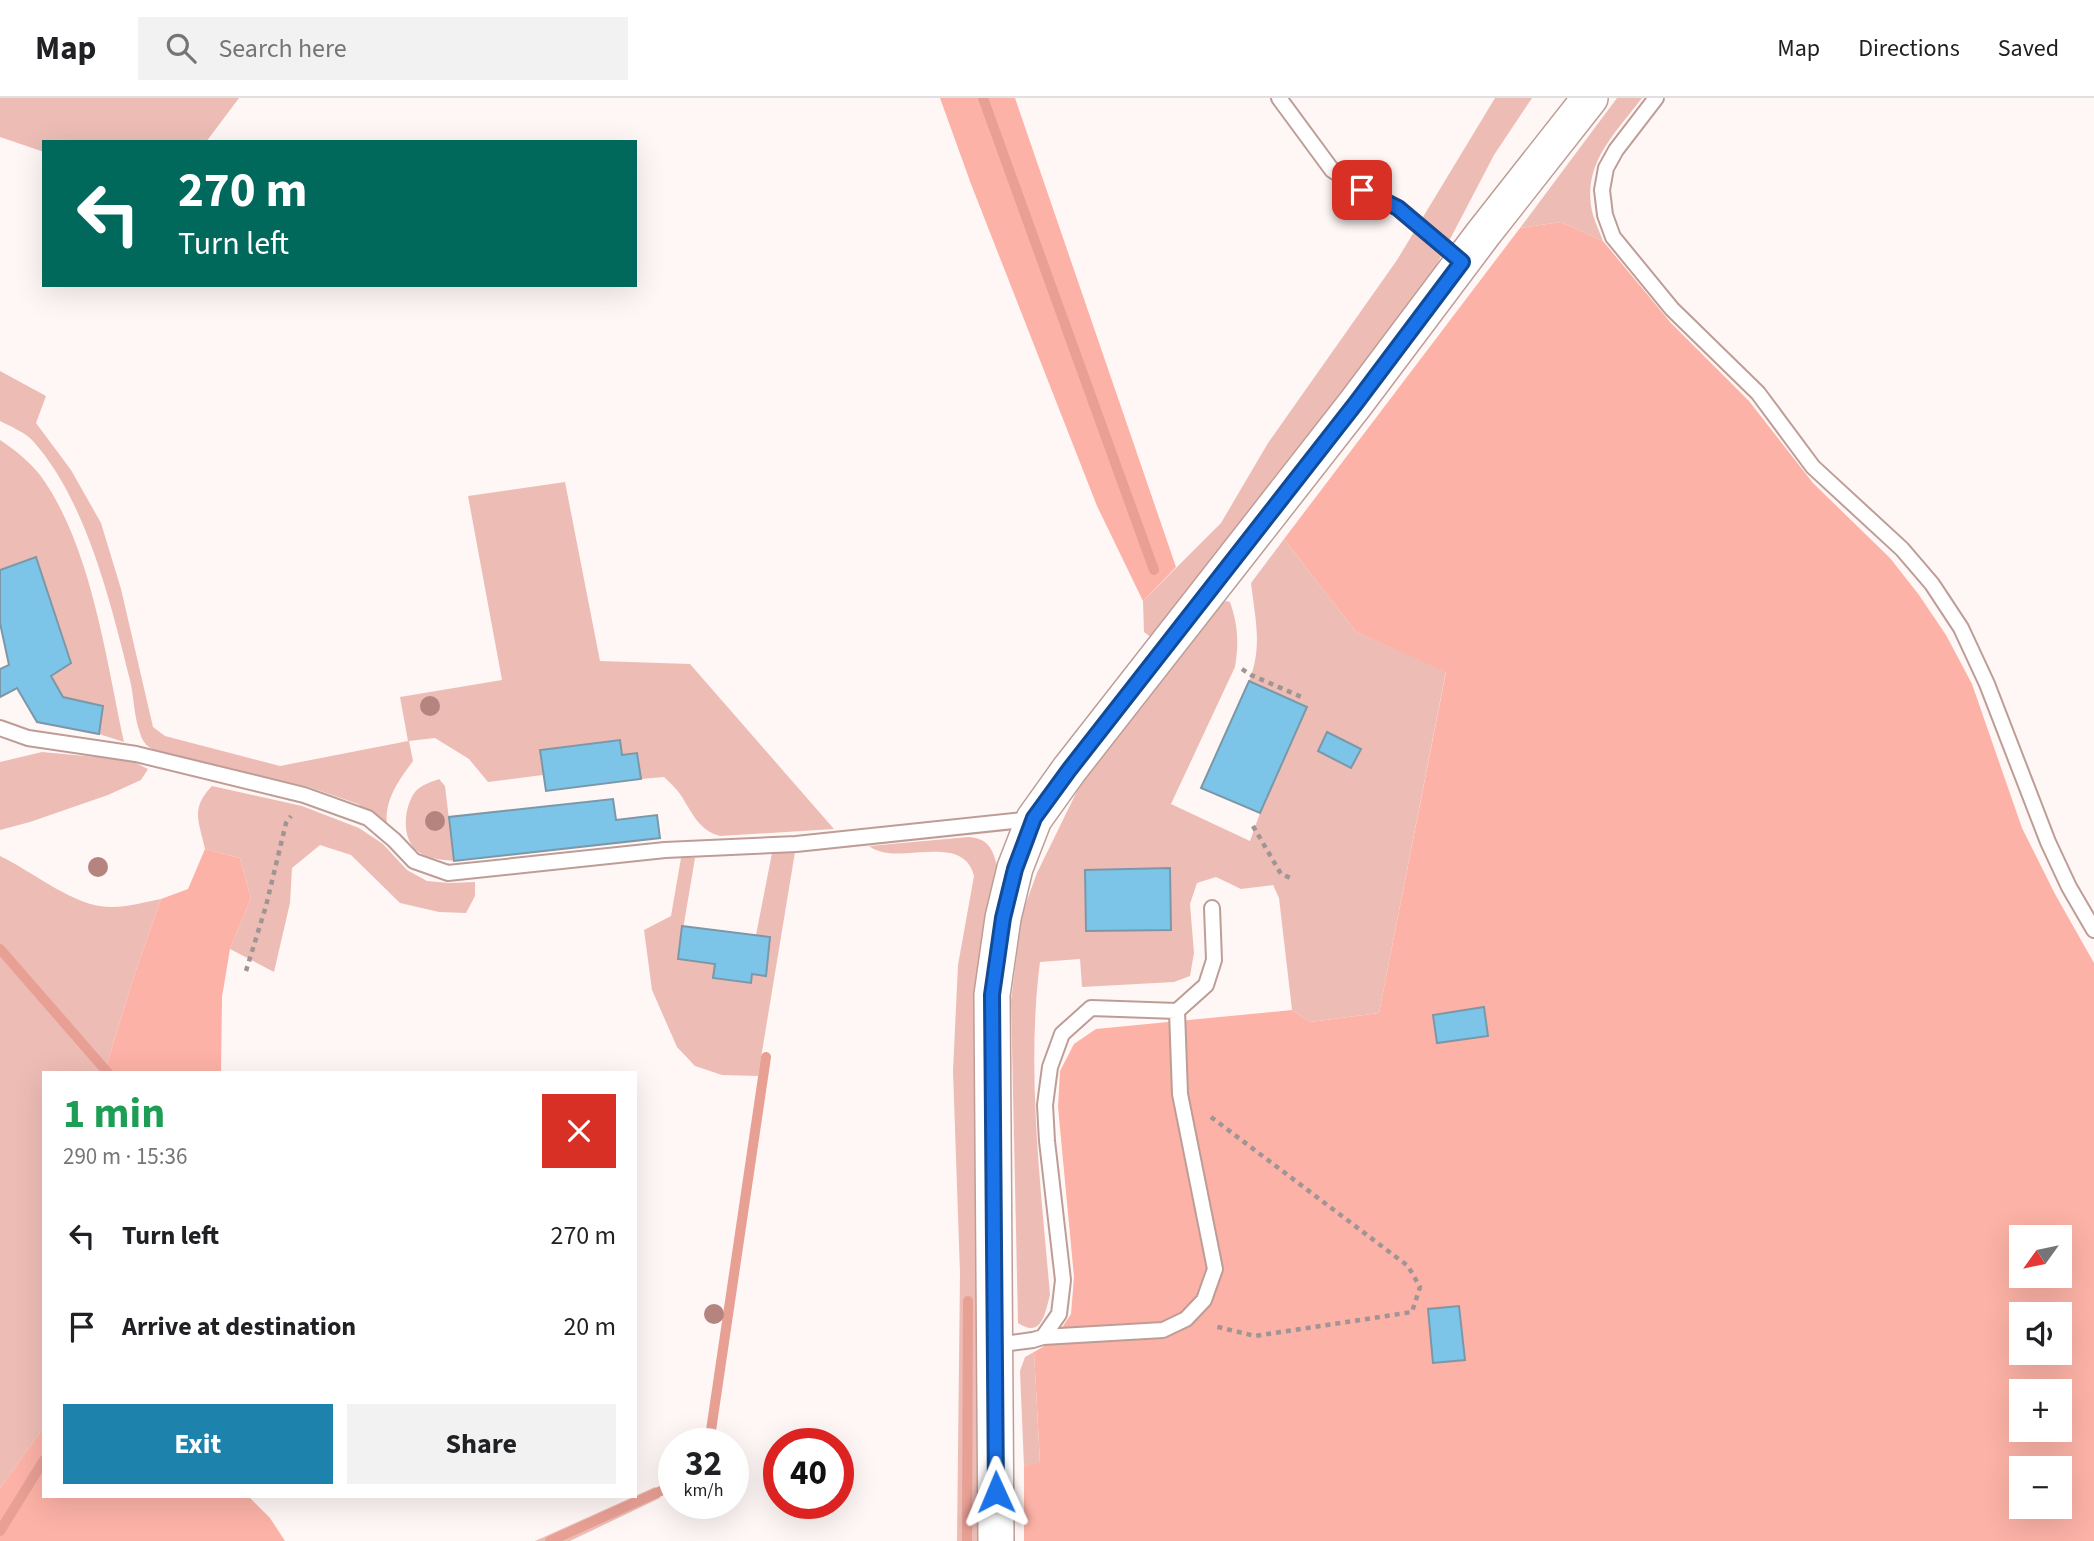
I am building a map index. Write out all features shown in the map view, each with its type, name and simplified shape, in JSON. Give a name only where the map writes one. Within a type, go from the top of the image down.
[{"type":"street","points":[[996,1541],[992,995],[1003,918],[1012,881],[1034,818],[1590,98]]},
{"type":"lane","points":[[1279,98],[1332,170],[1362,190],[1398,208],[1462,262]]},
{"type":"lane","points":[[1656,98],[1616,150],[1606,169],[1602,190],[1605,215],[1613,237],[1672,309],[1758,393],[1813,467],[1902,549],[1932,584],[1961,628],[1987,684],[2048,842],[2069,887],[2094,930]]},
{"type":"lane","points":[[0,728],[28,737],[136,754],[304,795],[368,818],[414,861],[448,873],[665,850],[796,844],[1034,818]]},
{"type":"lane","points":[[1043,1337],[1059,1314],[1063,1280],[1045,1105],[1050,1067],[1062,1034],[1091,1008],[1177,1011],[1206,985],[1214,960],[1212,908]]},
{"type":"lane","points":[[994,1345],[1043,1337],[1163,1329],[1186,1319],[1204,1300],[1215,1269],[1180,1094],[1177,1011]]},
{"type":"path","points":[[1242,669],[1304,698]]},
{"type":"path","points":[[246,971],[266,906],[286,824],[304,795]]},
{"type":"path","points":[[1253,826],[1281,874],[1293,879]]},
{"type":"path","points":[[1180,1094],[1408,1266],[1420,1287],[1412,1312],[1255,1336],[1186,1319]]},
{"type":"shaded area","points":[[0,98],[239,98],[208,140],[42,140],[42,151],[0,137]]},
{"type":"shaded area","points":[[940,98],[1015,98],[1176,567],[1143,601],[1097,506]]},
{"type":"shaded area","points":[[1495,98],[1532,98],[1494,155],[1435,268],[1156,641],[1144,632],[1143,601],[1221,523],[1268,443],[1397,260]]},
{"type":"shaded area","points":[[1617,98],[1642,98],[1602,151],[1591,181],[1593,215],[1603,241],[1561,222],[1520,228]]},
{"type":"shaded area","points":[[1561,222],[1603,241],[1671,323],[1749,401],[1813,483],[1890,558],[1946,635],[1972,684],[2022,828],[2094,963],[2094,1541],[1024,1541],[1024,1466],[1040,1463],[1034,1352],[1053,1341],[1071,1314],[1074,1277],[1058,1107],[1060,1071],[1074,1044],[1096,1029],[1292,1010],[1310,1022],[1379,1013],[1446,672],[1356,632],[1284,539],[1520,228]]},
{"type":"shaded area","points":[[0,371],[46,396],[36,423],[71,470],[101,523],[121,589],[153,727],[165,736],[280,766],[408,741],[400,697],[502,680],[468,496],[565,482],[600,661],[690,664],[834,829],[720,836],[712,833],[696,820],[678,792],[664,777],[641,779],[637,753],[622,755],[620,740],[541,751],[543,775],[488,782],[469,759],[435,738],[409,741],[413,761],[390,799],[387,825],[358,804],[309,787],[151,748],[146,744],[138,727],[130,680],[105,586],[82,522],[51,464],[32,440],[0,421]]},
{"type":"shaded area","points":[[0,440],[22,456],[40,475],[58,503],[72,534],[103,639],[124,742],[99,734],[103,706],[63,697],[51,676],[70,663],[37,558],[0,570]]},
{"type":"shaded area","points":[[1284,539],[1356,632],[1446,671],[1379,1013],[1310,1022],[1292,1010],[1279,898],[1273,885],[1241,889],[1216,877],[1197,883],[1190,904],[1194,953],[1190,976],[1174,982],[1082,987],[1080,959],[1040,962],[1034,1044],[1036,1128],[1050,1295],[1041,1322],[1032,1328],[1026,1327],[1018,1323],[1011,1000],[1022,914],[1037,873],[1080,785],[1226,601],[1230,602],[1235,618],[1235,667],[1171,804],[1250,841],[1307,707],[1249,681],[1257,644],[1251,583]],"holes":[[[1327,733],[1361,748],[1352,767],[1318,751]]]},
{"type":"shaded area","points":[[42,752],[130,760],[148,769],[141,780],[108,795],[0,830],[0,762]]},
{"type":"shaded area","points":[[439,779],[445,786],[454,861],[420,853],[411,844],[406,830],[411,798],[423,786]]},
{"type":"shaded area","points":[[212,786],[302,806],[359,828],[383,844],[407,870],[427,881],[475,882],[475,896],[466,913],[439,912],[400,903],[351,855],[320,845],[292,868],[290,903],[274,972],[230,949],[251,898],[240,858],[205,849],[198,816],[201,802]]},
{"type":"shaded area","points":[[968,837],[980,839],[988,845],[997,866],[977,987],[977,1541],[957,1541],[960,1273],[953,1071],[958,965],[974,876],[968,864],[959,856],[934,852],[891,853],[869,846]]},
{"type":"shaded area","points":[[205,849],[240,858],[251,898],[230,949],[222,997],[221,1071],[105,1071],[161,899],[188,889]]},
{"type":"shaded area","points":[[795,852],[758,1076],[722,1075],[695,1066],[677,1047],[652,990],[644,930],[671,916],[681,858],[695,858],[678,959],[715,964],[713,978],[752,974],[766,976],[770,938],[756,935],[772,853]]},
{"type":"shaded area","points":[[0,856],[69,896],[98,906],[124,906],[161,899],[105,1071],[42,1071],[42,1430],[0,1488]]},
{"type":"shaded area","points":[[1034,1352],[1040,1464],[1024,1466],[1020,1371],[1025,1357]]},
{"type":"shaded area","points":[[42,1430],[42,1498],[250,1498],[270,1518],[285,1541],[0,1541],[0,1488]]},
{"type":"shaded area","points":[[655,1487],[658,1494],[658,1499],[570,1541],[535,1541],[631,1498],[637,1498],[637,1495]]},
{"type":"building","points":[[36,557],[71,663],[51,676],[63,697],[103,706],[99,734],[37,722],[17,688],[0,697],[0,669],[9,665],[0,623],[0,570]]},
{"type":"building","points":[[1249,681],[1307,707],[1260,813],[1201,788]]},
{"type":"building","points":[[1327,732],[1361,749],[1351,768],[1318,751]]},
{"type":"building","points":[[620,740],[622,755],[637,753],[641,779],[546,791],[540,750]]},
{"type":"building","points":[[613,799],[616,820],[657,815],[660,838],[454,861],[449,817]]},
{"type":"building","points":[[1170,868],[1171,930],[1086,931],[1085,870]]},
{"type":"building","points":[[682,926],[770,937],[766,976],[752,974],[751,983],[713,978],[715,964],[678,959]]},
{"type":"building","points":[[1484,1007],[1488,1036],[1437,1043],[1433,1015]]},
{"type":"building","points":[[1459,1306],[1465,1360],[1433,1363],[1428,1309]]},
{"type":"waterway","points":[[983,98],[1154,570]]},
{"type":"waterway","points":[[0,949],[106,1071]]},
{"type":"waterway","points":[[711,1428],[766,1057]]},
{"type":"waterway","points":[[967,1541],[968,1301]]},
{"type":"waterway","points":[[0,1531],[42,1463]]},
{"type":"waterway","points":[[550,1541],[658,1492]]},
{"type":"route","points":[[996,1492],[992,995],[1003,918],[1015,869],[1034,818],[1069,770],[1356,403],[1462,262],[1398,208],[1362,190]]}]
